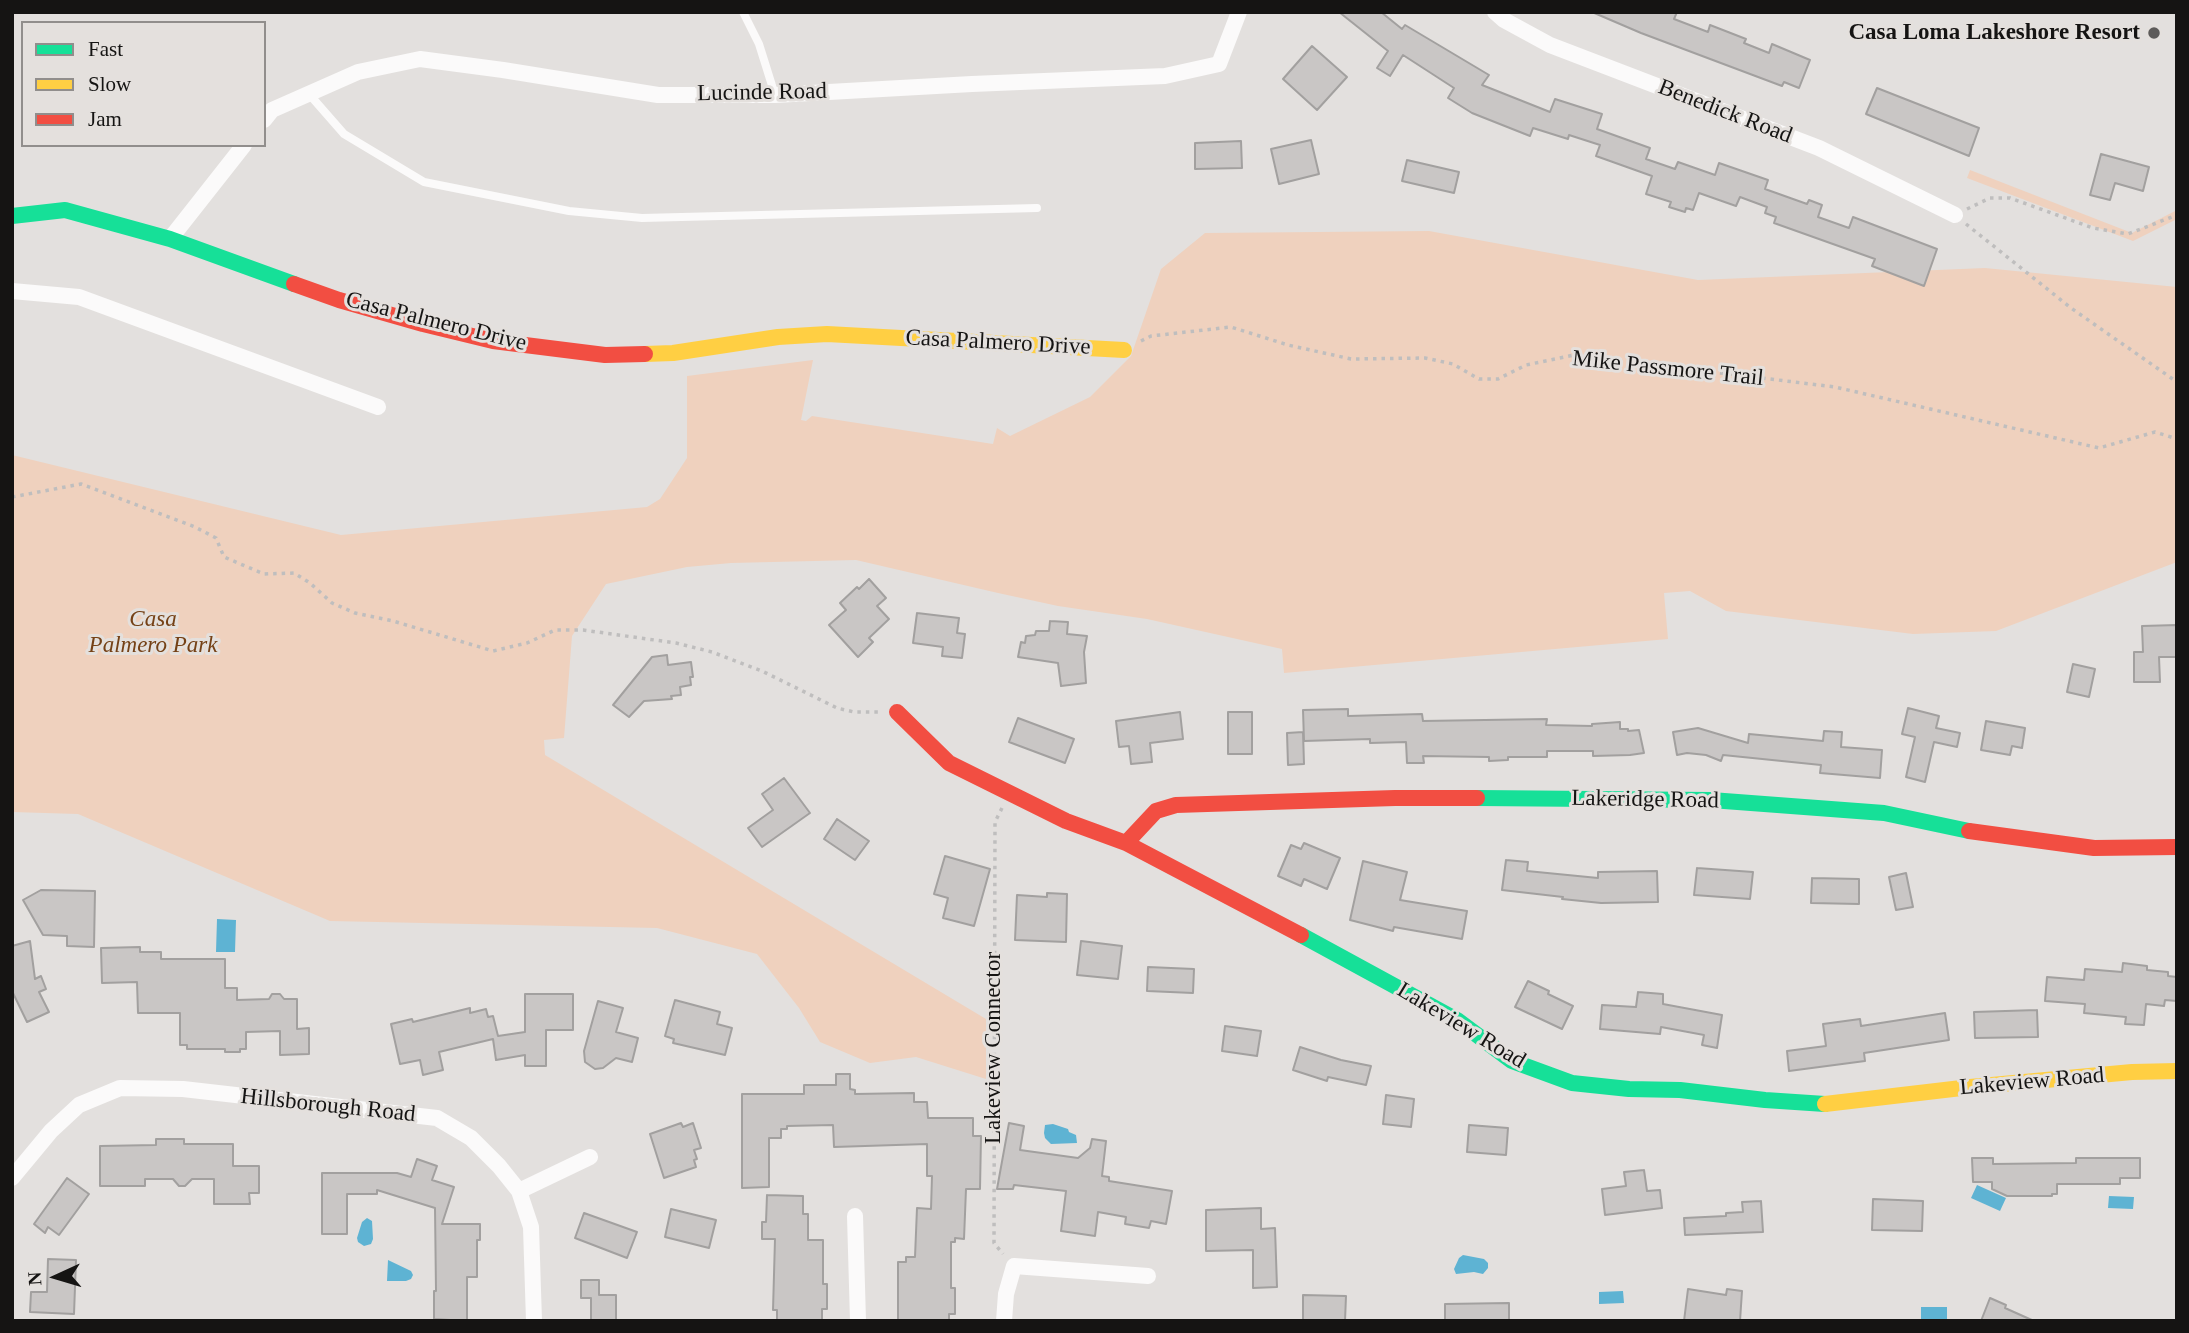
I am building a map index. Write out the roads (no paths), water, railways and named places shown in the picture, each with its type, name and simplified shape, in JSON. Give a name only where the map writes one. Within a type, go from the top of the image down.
[{"type":"street","name":"Lucinde Road","points":[[266,118],[272,110],[358,72],[419,60],[503,70],[658,95],[775,95],[1165,76],[1219,64],[1239,12]]},
{"type":"street","name":"Benedick Road","points":[[1495,12],[1504,20],[1550,45],[1819,148],[1955,215]]},
{"type":"street","points":[[170,239],[242,147]]},
{"type":"street","name":"Casa Palmero Drive","points":[[13,216],[65,210],[170,239],[340,300],[424,324],[493,341],[605,355],[673,353],[778,337],[827,334],[1124,350]]},
{"type":"street","points":[[12,291],[79,297],[378,407]]},
{"type":"street","name":"Lakeview Road","points":[[897,712],[949,763],[1066,821],[1126,843],[1241,902],[1457,1020],[1512,1061],[1572,1083],[1629,1090],[1679,1090],[1826,1104],[1970,1087],[2132,1072],[2177,1071]]},
{"type":"street","name":"Lakeridge Road","points":[[1126,843],[1156,811],[1176,806],[1360,799],[1597,798],[1712,800],[1872,811],[1970,831],[2094,848],[2177,847]]},
{"type":"street","name":"Hillsborough Road","points":[[12,1178],[51,1131],[79,1105],[120,1088],[183,1089],[437,1118],[471,1138],[519,1191],[531,1227],[534,1321]]},
{"type":"street","points":[[519,1191],[590,1157]]},
{"type":"street","points":[[855,1216],[858,1321]]},
{"type":"street","points":[[1004,1321],[1006,1294],[1014,1266],[1149,1276]]},
{"type":"lane","points":[[743,12],[759,44],[775,95]]},
{"type":"lane","points":[[309,94],[344,134],[424,183],[569,211],[642,218],[1037,208]]},
{"type":"water","points":[[217,919],[236,920],[235,952],[216,952]]},
{"type":"water","points":[[1053,1124],[1076,1135],[1077,1143],[1051,1144],[1044,1133],[1045,1125]]},
{"type":"water","points":[[1977,1185],[2006,1198],[2000,1211],[1971,1198]]},
{"type":"water","points":[[2109,1196],[2134,1197],[2133,1209],[2108,1208]]},
{"type":"water","points":[[367,1218],[372,1221],[373,1239],[371,1244],[364,1246],[357,1238],[362,1222]]},
{"type":"water","points":[[1463,1255],[1484,1259],[1488,1268],[1483,1274],[1456,1274],[1454,1269]]},
{"type":"water","points":[[388,1260],[411,1271],[411,1279],[387,1281]]},
{"type":"water","points":[[1623,1291],[1624,1303],[1599,1304],[1599,1292]]},
{"type":"water","points":[[1921,1307],[1947,1307],[1947,1319],[1921,1319]]},
{"type":"place","name":"Casa Loma Lakeshore Resort","points":[[2154,33]]},
{"type":"park label","name":"Casa Palmero Park","points":[[153,633]]}]
